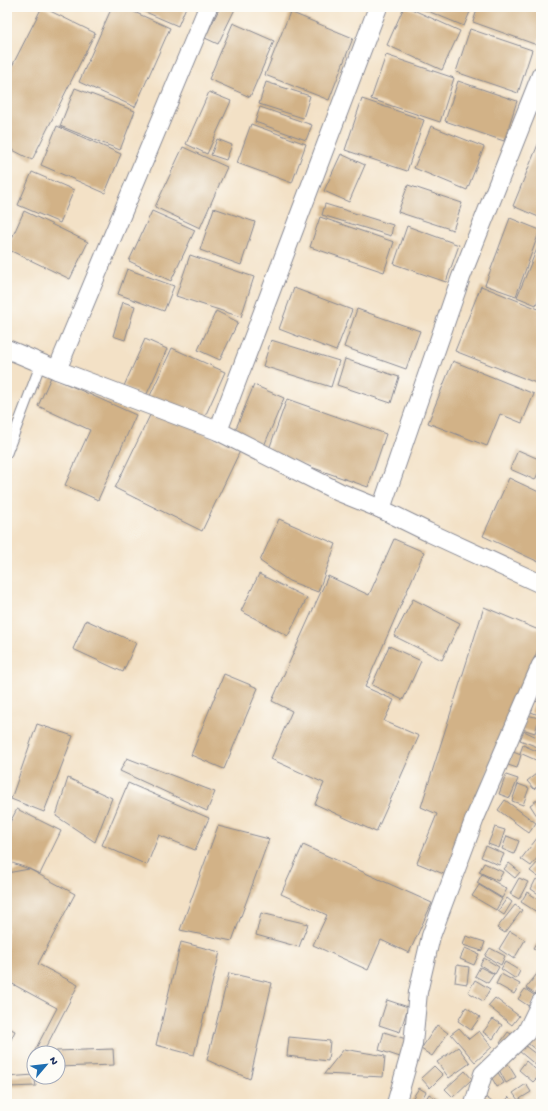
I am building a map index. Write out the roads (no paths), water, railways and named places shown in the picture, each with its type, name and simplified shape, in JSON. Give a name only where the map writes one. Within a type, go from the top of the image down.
[{"type":"street","points":[[49,366],[208,7]]},
{"type":"street","points":[[218,431],[378,7]]},
{"type":"street","points":[[381,509],[461,278],[541,76]]},
{"type":"street","points":[[7,348],[49,366],[218,431],[339,492],[381,509],[541,584]]},
{"type":"street","points":[[396,1104],[413,1044],[418,992],[431,936],[475,818],[541,666]]},
{"type":"street","points":[[474,1104],[483,1074],[526,1033],[541,1002]]},
{"type":"lane","points":[[7,453],[49,366]]}]
